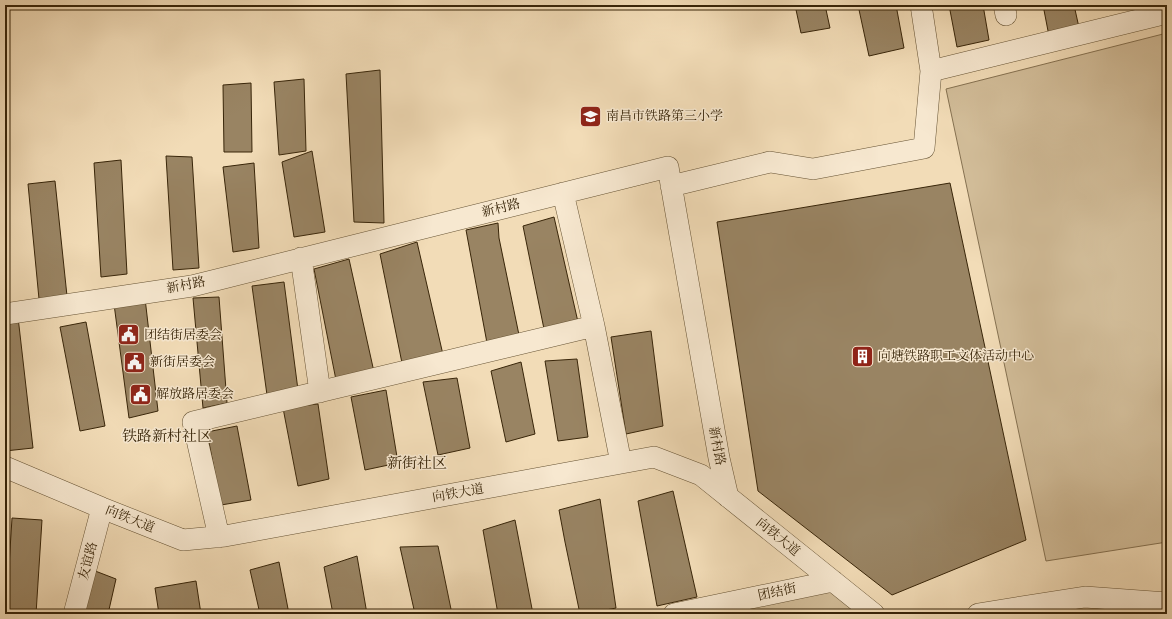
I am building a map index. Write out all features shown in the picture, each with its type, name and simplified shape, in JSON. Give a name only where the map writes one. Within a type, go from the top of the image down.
[{"type":"street","points":[[671,186],[770,162],[813,169],[924,148],[931,70],[921,5]]},
{"type":"street","points":[[931,70],[1167,13]]},
{"type":"street","name":"新村路","points":[[5,314],[192,286],[668,167],[719,458],[728,497]]},
{"type":"street","points":[[563,193],[594,326],[621,463]]},
{"type":"street","points":[[301,258],[320,392]]},
{"type":"street","points":[[219,537],[193,422],[594,326]]},
{"type":"street","name":"向铁大道","points":[[5,467],[183,540],[219,537],[654,457],[701,475],[874,614]]},
{"type":"street","name":"友谊路","points":[[74,614],[102,508]]},
{"type":"street","name":"团结街","points":[[674,614],[832,581]]},
{"type":"street","points":[[978,614],[1085,597],[1167,603]]},
{"type":"shaded area","points":[[1167,33],[1167,542],[1046,561],[946,89]]},
{"type":"shaded area","points":[[838,585],[865,614],[712,614]]},
{"type":"building","points":[[795,5],[825,5],[830,28],[801,33]]},
{"type":"building","points":[[858,5],[896,5],[904,48],[869,56]]},
{"type":"building","points":[[949,5],[983,5],[989,40],[957,47]]},
{"type":"building","points":[[1043,5],[1074,5],[1080,32],[1049,36]]},
{"type":"building","points":[[1136,5],[1167,5],[1137,12]]},
{"type":"building","points":[[380,70],[384,223],[354,222],[346,74]]},
{"type":"building","points":[[304,79],[306,151],[279,155],[274,82]]},
{"type":"building","points":[[251,83],[252,152],[224,152],[223,85]]},
{"type":"building","points":[[312,151],[325,232],[294,237],[282,162]]},
{"type":"building","points":[[166,156],[192,157],[199,268],[173,270]]},
{"type":"building","points":[[121,160],[127,274],[101,277],[94,163]]},
{"type":"building","points":[[254,163],[259,248],[233,252],[223,167]]},
{"type":"building","points":[[55,181],[67,296],[39,299],[28,184]]},
{"type":"building","name":"向塘铁路职工文体活动中心","points":[[950,183],[1026,540],[892,595],[758,491],[717,222]]},
{"type":"building","points":[[554,217],[578,322],[544,329],[523,226]]},
{"type":"building","points":[[498,223],[499,238],[519,335],[487,343],[466,230]]},
{"type":"building","points":[[417,242],[444,359],[403,368],[380,254]]},
{"type":"building","points":[[349,259],[374,372],[336,380],[314,269]]},
{"type":"building","points":[[284,282],[298,390],[267,395],[252,286]]},
{"type":"building","points":[[219,297],[227,403],[203,408],[193,298]]},
{"type":"building","points":[[145,298],[158,411],[129,418],[114,304]]},
{"type":"building","points":[[18,317],[33,448],[5,451],[5,319]]},
{"type":"building","points":[[86,322],[105,426],[80,431],[60,327]]},
{"type":"building","points":[[651,331],[663,426],[626,434],[611,337]]},
{"type":"building","points":[[577,359],[588,437],[558,441],[545,361]]},
{"type":"building","points":[[521,362],[535,434],[506,442],[491,371]]},
{"type":"building","points":[[457,378],[470,448],[438,455],[423,382]]},
{"type":"building","points":[[386,390],[398,463],[365,470],[351,397]]},
{"type":"building","points":[[318,404],[329,479],[298,486],[283,408]]},
{"type":"building","points":[[237,426],[251,500],[221,505],[207,432]]},
{"type":"building","points":[[673,491],[697,597],[657,606],[638,501]]},
{"type":"building","points":[[600,499],[616,608],[580,614],[559,510]]},
{"type":"building","points":[[12,518],[42,520],[36,614],[6,614]]},
{"type":"building","points":[[515,520],[533,614],[498,614],[483,530]]},
{"type":"building","points":[[438,546],[452,614],[415,614],[400,547]]},
{"type":"building","points":[[357,556],[367,614],[333,614],[324,567]]},
{"type":"building","points":[[279,562],[289,614],[260,614],[250,570]]},
{"type":"building","points":[[90,569],[116,579],[108,614],[81,614]]},
{"type":"building","points":[[196,581],[201,614],[159,614],[155,588]]},
{"type":"place","name":"南昌市铁路第三小学","points":[[590,116]]},
{"type":"place","name":"团结街居委会","points":[[129,335]]},
{"type":"place","name":"向塘铁路职工文体活动中心","points":[[862,356]]},
{"type":"place","name":"新街居委会","points":[[134,362]]},
{"type":"place","name":"解放路居委会","points":[[140,394]]},
{"type":"district","name":"铁路新村社区","points":[[167,436]]},
{"type":"district","name":"新街社区","points":[[417,463]]}]
